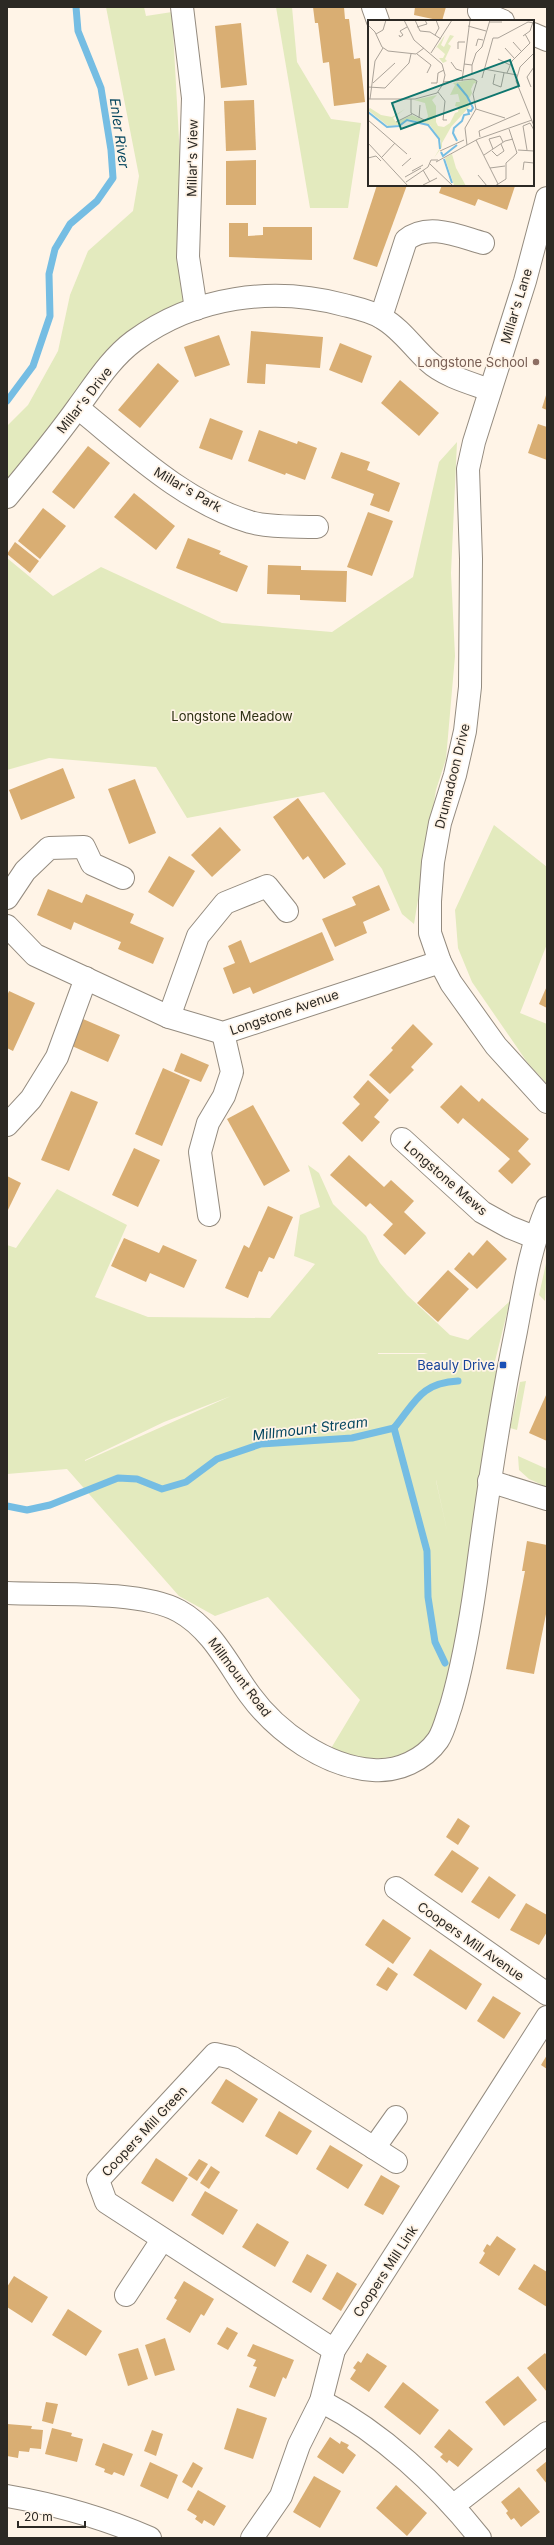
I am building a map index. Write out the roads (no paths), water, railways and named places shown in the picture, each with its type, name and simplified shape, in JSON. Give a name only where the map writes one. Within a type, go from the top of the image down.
[{"type":"street","name":"Millar's View","points":[[182,7],[193,98],[193,173],[188,257],[196,309]]},
{"type":"street","points":[[373,7],[378,20]]},
{"type":"street","points":[[478,13],[500,20]]},
{"type":"street","points":[[534,34],[547,40]]},
{"type":"street","name":"Millar's Lane","points":[[483,412],[525,281],[547,198]]},
{"type":"street","points":[[381,318],[406,240],[416,233],[430,230],[483,243]]},
{"type":"street","name":"Millar's Drive","points":[[10,488],[78,408],[101,374],[134,341],[162,324],[196,309],[231,299],[265,295],[295,296],[328,301],[381,318],[429,362],[442,371],[490,390]]},
{"type":"street","name":"Millar's Park","points":[[78,408],[156,472],[206,502],[250,522],[277,527],[317,526]]},
{"type":"street","name":"Drumadoon Drive","points":[[483,412],[468,470],[471,559],[470,687],[460,753],[437,839],[430,901],[430,933],[440,962],[466,1007],[496,1046],[547,1102]]},
{"type":"street","points":[[7,898],[25,871],[49,848],[84,847],[92,864],[123,878]]},
{"type":"street","points":[[170,1017],[198,936],[225,903],[267,886],[287,911]]},
{"type":"street","name":"Longstone Avenue","points":[[7,926],[34,954],[170,1017],[223,1033],[440,962]]},
{"type":"street","points":[[7,1125],[31,1098],[57,1057],[86,978]]},
{"type":"street","points":[[208,1215],[200,1152],[208,1123],[224,1096],[232,1072],[223,1033]]},
{"type":"street","name":"Longstone Mews","points":[[402,1139],[482,1212],[509,1227],[534,1237]]},
{"type":"street","points":[[547,1208],[534,1237],[489,1481],[547,1499]]},
{"type":"street","name":"Millmount Road","points":[[7,1593],[134,1598],[157,1602],[177,1610],[191,1618],[204,1631],[251,1697],[268,1716],[293,1737],[320,1753],[361,1769],[381,1771],[400,1767],[428,1752],[439,1739],[461,1674],[489,1481]]},
{"type":"street","name":"Coopers Mill Avenue","points":[[396,1888],[547,1994]]},
{"type":"street","name":"Coopers Mill Link","points":[[252,2538],[281,2496],[299,2445],[321,2400],[334,2350],[547,2017]]},
{"type":"street","name":"Coopers Mill Green","points":[[334,2350],[162,2240],[106,2202],[98,2180],[215,2054],[233,2058],[396,2162]]},
{"type":"street","points":[[374,2148],[396,2117]]},
{"type":"street","points":[[126,2295],[162,2240]]},
{"type":"street","points":[[321,2400],[381,2439],[454,2505],[480,2538]]},
{"type":"street","points":[[454,2505],[547,2432]]},
{"type":"street","points":[[7,2496],[54,2504],[104,2518],[150,2538]]},
{"type":"waterway","name":"Enler River","points":[[7,401],[33,366],[50,316],[49,274],[55,249],[70,224],[97,201],[113,178],[111,150],[101,88],[78,31],[76,7]]},
{"type":"waterway","points":[[394,1428],[420,1395],[435,1385],[458,1381]]},
{"type":"waterway","points":[[394,1428],[427,1551],[428,1597],[435,1642],[445,1663]]},
{"type":"waterway","name":"Millmount Stream","points":[[7,1506],[27,1510],[50,1505],[118,1478],[137,1479],[162,1489],[186,1482],[217,1459],[261,1444],[352,1438],[394,1428]]},
{"type":"place","name":"Longstone School","points":[[536,362]]},
{"type":"place","name":"Beauly Drive","points":[[503,1365]]},
{"type":"park label","name":"Longstone Meadow","points":[[232,716]]}]
